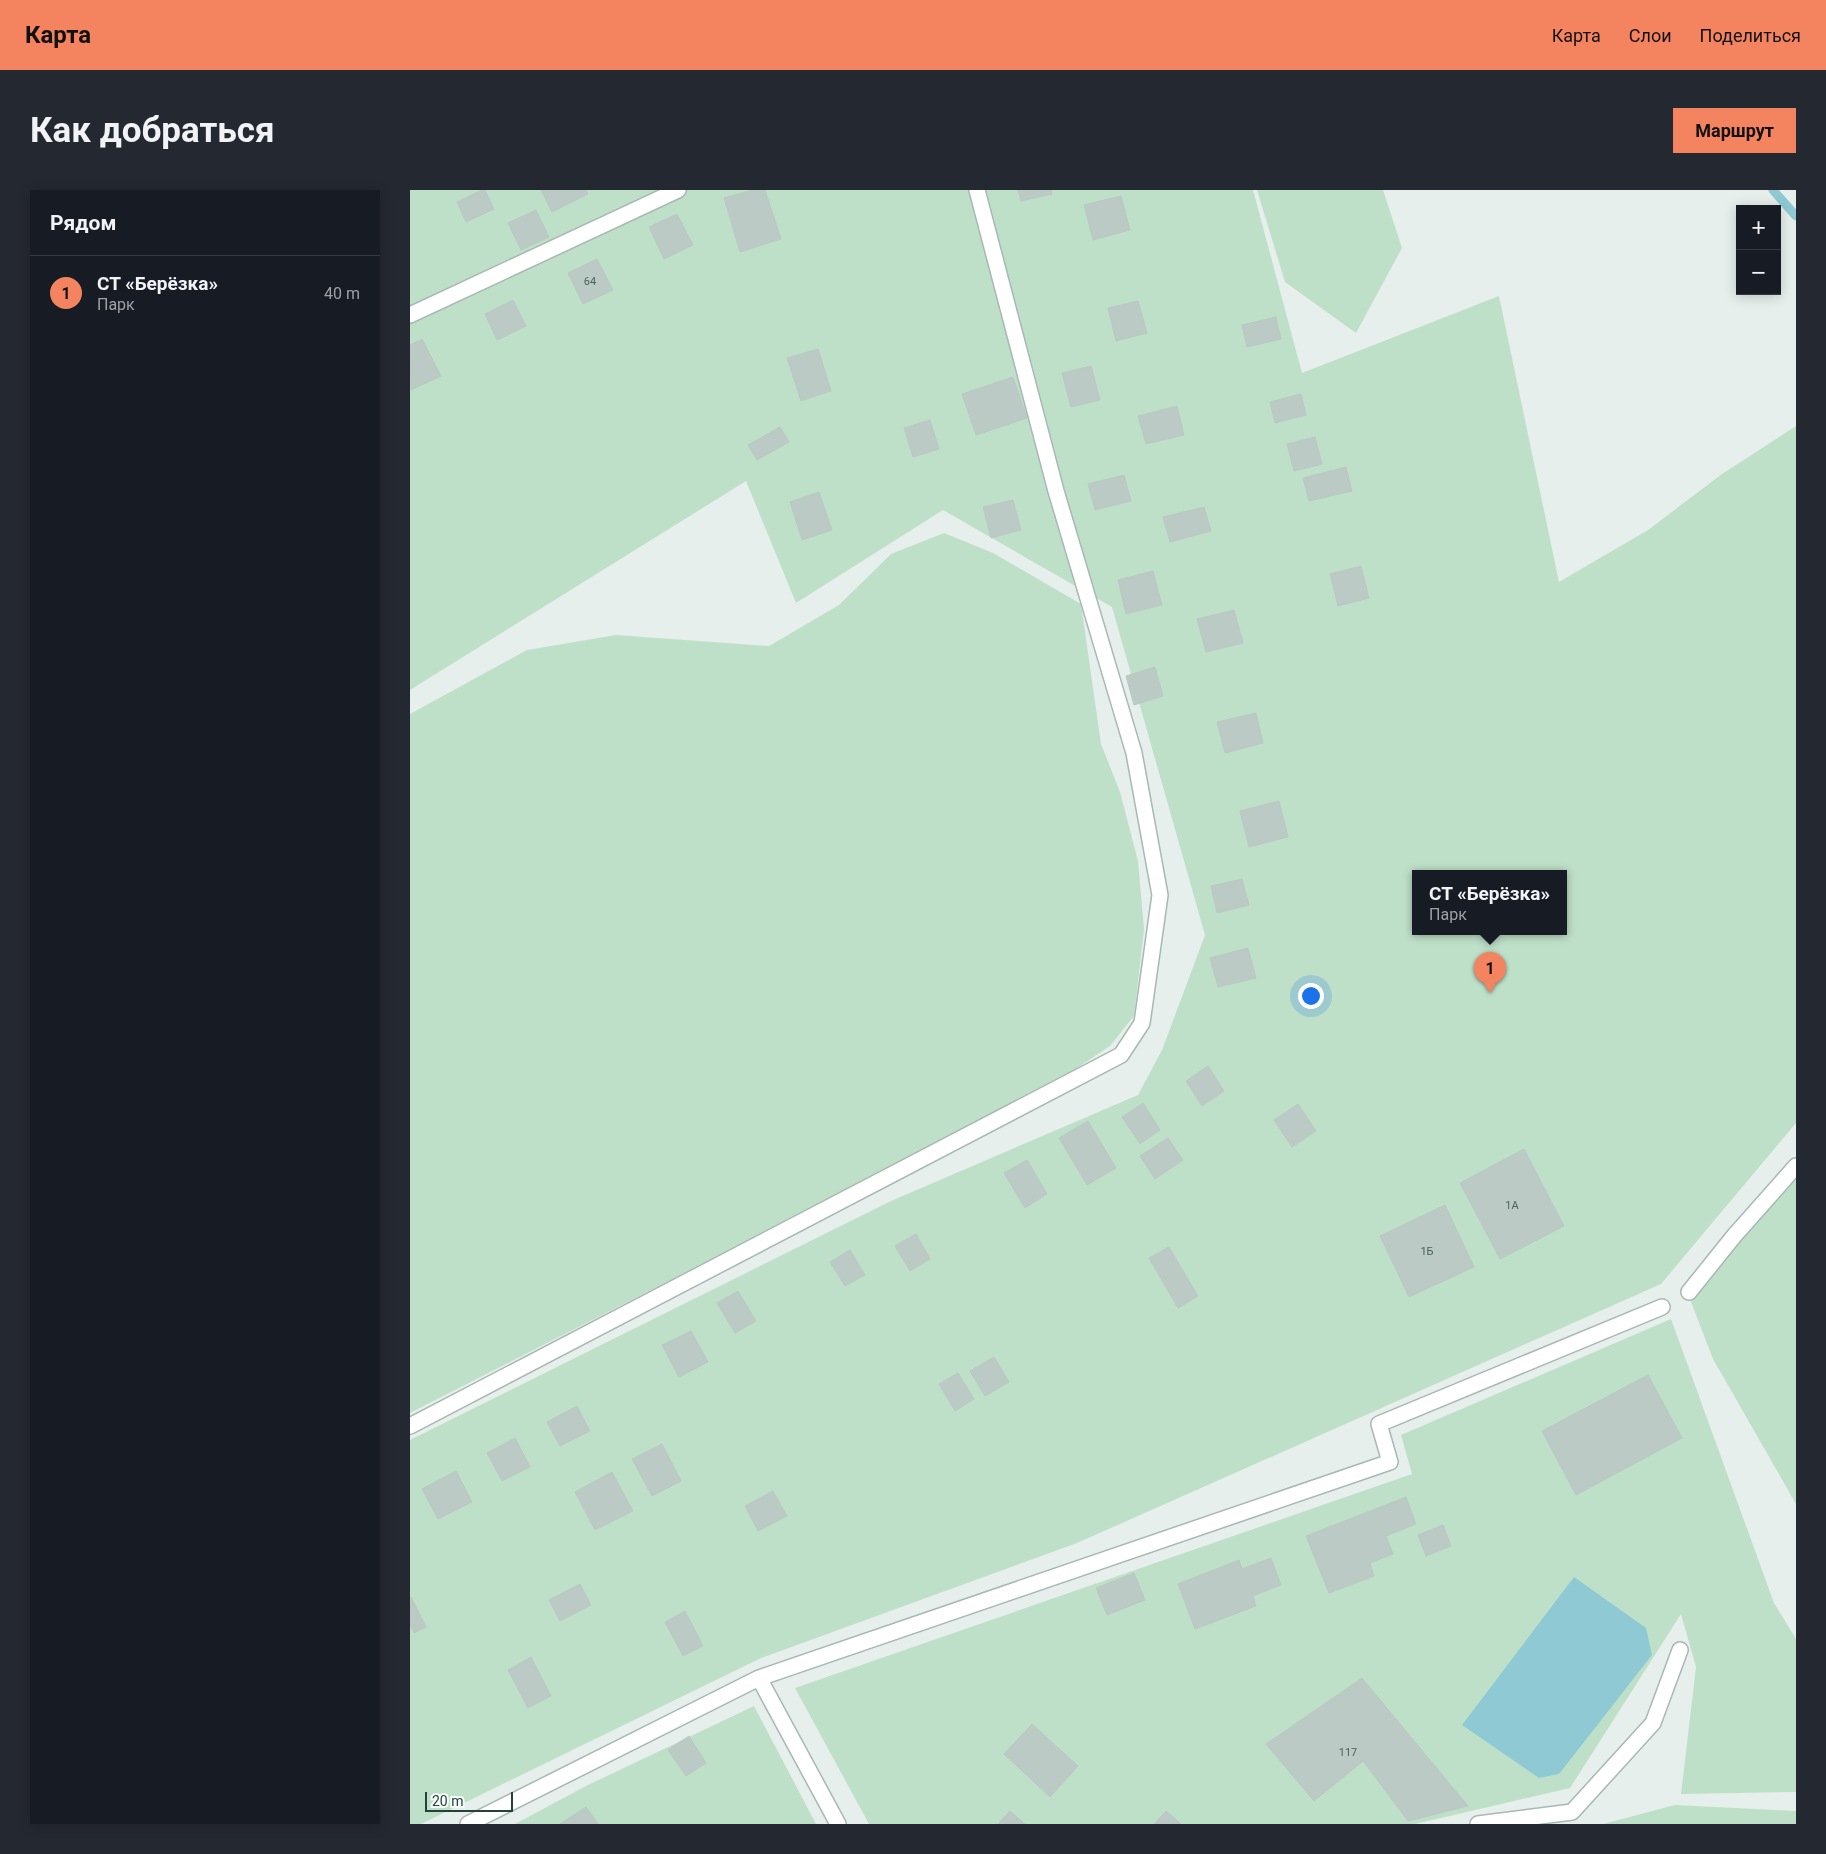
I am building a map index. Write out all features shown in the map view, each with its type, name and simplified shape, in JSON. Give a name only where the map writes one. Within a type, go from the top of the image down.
[{"type":"street","points":[[410,314],[678,190]]},
{"type":"street","points":[[410,1426],[1121,1055],[1142,1023],[1160,894],[1134,753],[1056,491],[977,190]]},
{"type":"street","points":[[1689,1292],[1734,1236],[1796,1166]]},
{"type":"street","points":[[468,1824],[759,1678],[1390,1462],[1379,1424],[1662,1307]]},
{"type":"street","points":[[1478,1824],[1572,1812],[1653,1723],[1680,1650]]},
{"type":"street","points":[[759,1678],[838,1824]]},
{"type":"green space","points":[[410,190],[1253,190],[1302,373],[1499,296],[1559,582],[1648,530],[1722,474],[1796,426],[1796,1123],[1661,1284],[1077,1543],[761,1658],[421,1824],[410,1824],[410,1440],[891,1201],[1138,1095],[1162,1050],[1205,935],[1112,607],[943,510],[796,603],[746,481],[410,690]]},
{"type":"green space","points":[[1257,190],[1383,190],[1402,248],[1356,333],[1285,282]]},
{"type":"green space","points":[[944,533],[993,553],[1081,604],[1101,744],[1120,792],[1138,861],[1144,929],[1134,1016],[1110,1046],[1050,1086],[410,1413],[410,714],[527,650],[616,635],[769,646],[839,605],[891,554]]},
{"type":"green space","points":[[1796,1160],[1796,1504],[1713,1359],[1691,1302],[1705,1261]]},
{"type":"green space","points":[[1671,1319],[1774,1603],[1796,1639],[1796,1792],[1681,1794],[1696,1667],[1681,1614],[1570,1788],[1415,1824],[869,1824],[795,1688],[1412,1474],[1401,1435]]},
{"type":"green space","points":[[754,1706],[816,1824],[515,1824],[586,1786]]},
{"type":"green space","points":[[1675,1805],[1796,1811],[1796,1824],[1603,1824]]},
{"type":"water","points":[[1574,1577],[1646,1628],[1652,1655],[1559,1774],[1539,1778],[1462,1725]]},
{"type":"building","points":[[485,190],[494,209],[466,222],[457,202]]},
{"type":"building","points":[[541,190],[586,190],[588,194],[552,212]]},
{"type":"building","points":[[752,190],[765,190],[781,239],[740,252],[724,198]]},
{"type":"building","points":[[1018,190],[1051,190],[1052,194],[1021,201]]},
{"type":"building","points":[[1121,196],[1130,230],[1093,240],[1084,205]]},
{"type":"building","points":[[536,210],[549,237],[521,250],[508,223]]},
{"type":"building","points":[[677,214],[693,245],[664,259],[649,227]]},
{"type":"building","points":[[597,259],[613,290],[583,304],[568,273]]},
{"type":"building","points":[[513,300],[526,326],[497,340],[485,314]]},
{"type":"building","points":[[1138,301],[1147,333],[1116,341],[1108,308]]},
{"type":"building","points":[[1276,317],[1281,339],[1247,347],[1242,325]]},
{"type":"building","points":[[422,339],[441,376],[411,390],[410,345]]},
{"type":"building","points":[[818,349],[831,391],[801,401],[787,358]]},
{"type":"building","points":[[1091,366],[1100,400],[1071,407],[1062,373]]},
{"type":"building","points":[[1013,377],[1027,418],[976,435],[962,394]]},
{"type":"building","points":[[1301,394],[1306,415],[1275,423],[1270,402]]},
{"type":"building","points":[[1177,406],[1184,435],[1146,444],[1138,416]]},
{"type":"building","points":[[930,420],[939,449],[913,457],[904,428]]},
{"type":"building","points":[[780,427],[789,442],[757,460],[748,445]]},
{"type":"building","points":[[1315,437],[1322,464],[1294,471],[1287,444]]},
{"type":"building","points":[[1346,467],[1352,491],[1309,501],[1303,478]]},
{"type":"building","points":[[1124,475],[1131,501],[1095,510],[1088,484]]},
{"type":"building","points":[[819,492],[832,530],[802,540],[790,502]]},
{"type":"building","points":[[1013,500],[1021,530],[991,538],[983,507]]},
{"type":"building","points":[[1204,507],[1211,531],[1170,542],[1163,517]]},
{"type":"building","points":[[1361,566],[1369,598],[1338,606],[1330,574]]},
{"type":"building","points":[[1153,571],[1162,605],[1126,614],[1118,580]]},
{"type":"building","points":[[1234,610],[1243,643],[1206,652],[1197,619]]},
{"type":"building","points":[[1155,667],[1163,696],[1134,705],[1126,676]]},
{"type":"building","points":[[1256,713],[1263,743],[1225,753],[1217,722]]},
{"type":"building","points":[[1279,801],[1288,837],[1249,847],[1240,811]]},
{"type":"building","points":[[1242,879],[1249,905],[1217,913],[1211,886]]},
{"type":"building","points":[[1248,948],[1256,978],[1218,987],[1210,958]]},
{"type":"building","points":[[1208,1066],[1224,1091],[1202,1106],[1186,1081]]},
{"type":"building","points":[[1143,1103],[1160,1130],[1140,1144],[1122,1117]]},
{"type":"building","points":[[1298,1104],[1316,1131],[1292,1147],[1274,1120]]},
{"type":"building","points":[[1088,1121],[1116,1168],[1087,1185],[1059,1138]]},
{"type":"building","points":[[1168,1138],[1183,1160],[1155,1179],[1140,1156]]},
{"type":"building","points":[[1524,1149],[1564,1226],[1500,1259],[1460,1183]]},
{"type":"building","points":[[1027,1160],[1047,1194],[1025,1208],[1004,1173]]},
{"type":"building","points":[[1445,1205],[1474,1267],[1409,1297],[1380,1236]]},
{"type":"building","points":[[916,1234],[930,1259],[910,1271],[895,1246]]},
{"type":"building","points":[[1169,1247],[1198,1296],[1178,1308],[1149,1258]]},
{"type":"building","points":[[850,1250],[865,1275],[845,1286],[830,1262]]},
{"type":"building","points":[[738,1291],[756,1321],[735,1333],[717,1303]]},
{"type":"building","points":[[691,1331],[708,1362],[679,1377],[662,1345]]},
{"type":"building","points":[[994,1357],[1009,1382],[985,1396],[970,1371]]},
{"type":"building","points":[[958,1373],[974,1399],[955,1411],[939,1384]]},
{"type":"building","points":[[1648,1375],[1682,1438],[1576,1495],[1542,1431]]},
{"type":"building","points":[[577,1406],[590,1431],[560,1446],[547,1422]]},
{"type":"building","points":[[515,1438],[530,1467],[502,1481],[487,1453]]},
{"type":"building","points":[[662,1444],[681,1481],[652,1496],[632,1459]]},
{"type":"building","points":[[456,1471],[472,1502],[438,1519],[422,1489]]},
{"type":"building","points":[[612,1472],[633,1511],[595,1530],[575,1492]]},
{"type":"building","points":[[773,1491],[787,1516],[758,1531],[745,1506]]},
{"type":"building","points":[[1406,1497],[1416,1524],[1386,1536],[1393,1554],[1370,1563],[1374,1576],[1329,1593],[1306,1536]]},
{"type":"building","points":[[1443,1525],[1451,1546],[1426,1556],[1418,1535]]},
{"type":"building","points":[[1271,1558],[1281,1585],[1253,1596],[1256,1606],[1195,1629],[1178,1584],[1239,1560],[1242,1569]]},
{"type":"building","points":[[1134,1573],[1145,1600],[1107,1615],[1096,1588]]},
{"type":"building","points":[[580,1584],[591,1605],[560,1621],[549,1600]]},
{"type":"building","points":[[411,1597],[426,1627],[414,1633],[410,1625]]},
{"type":"building","points":[[685,1611],[703,1646],[683,1656],[665,1622]]},
{"type":"building","points":[[531,1657],[551,1696],[528,1708],[508,1670]]},
{"type":"building","points":[[1362,1678],[1468,1806],[1408,1821],[1363,1761],[1314,1801],[1266,1744]]},
{"type":"building","points":[[1032,1724],[1078,1766],[1050,1797],[1004,1754]]},
{"type":"building","points":[[689,1736],[706,1763],[686,1776],[668,1750]]},
{"type":"building","points":[[586,1807],[598,1824],[560,1824]]},
{"type":"building","points":[[1010,1811],[1025,1824],[998,1824]]},
{"type":"building","points":[[1166,1811],[1181,1824],[1154,1824]]},
{"type":"waterway","points":[[1773,190],[1796,216]]},
{"type":"place","name":"СТ «Берёзка»","points":[[1490,993]]}]
